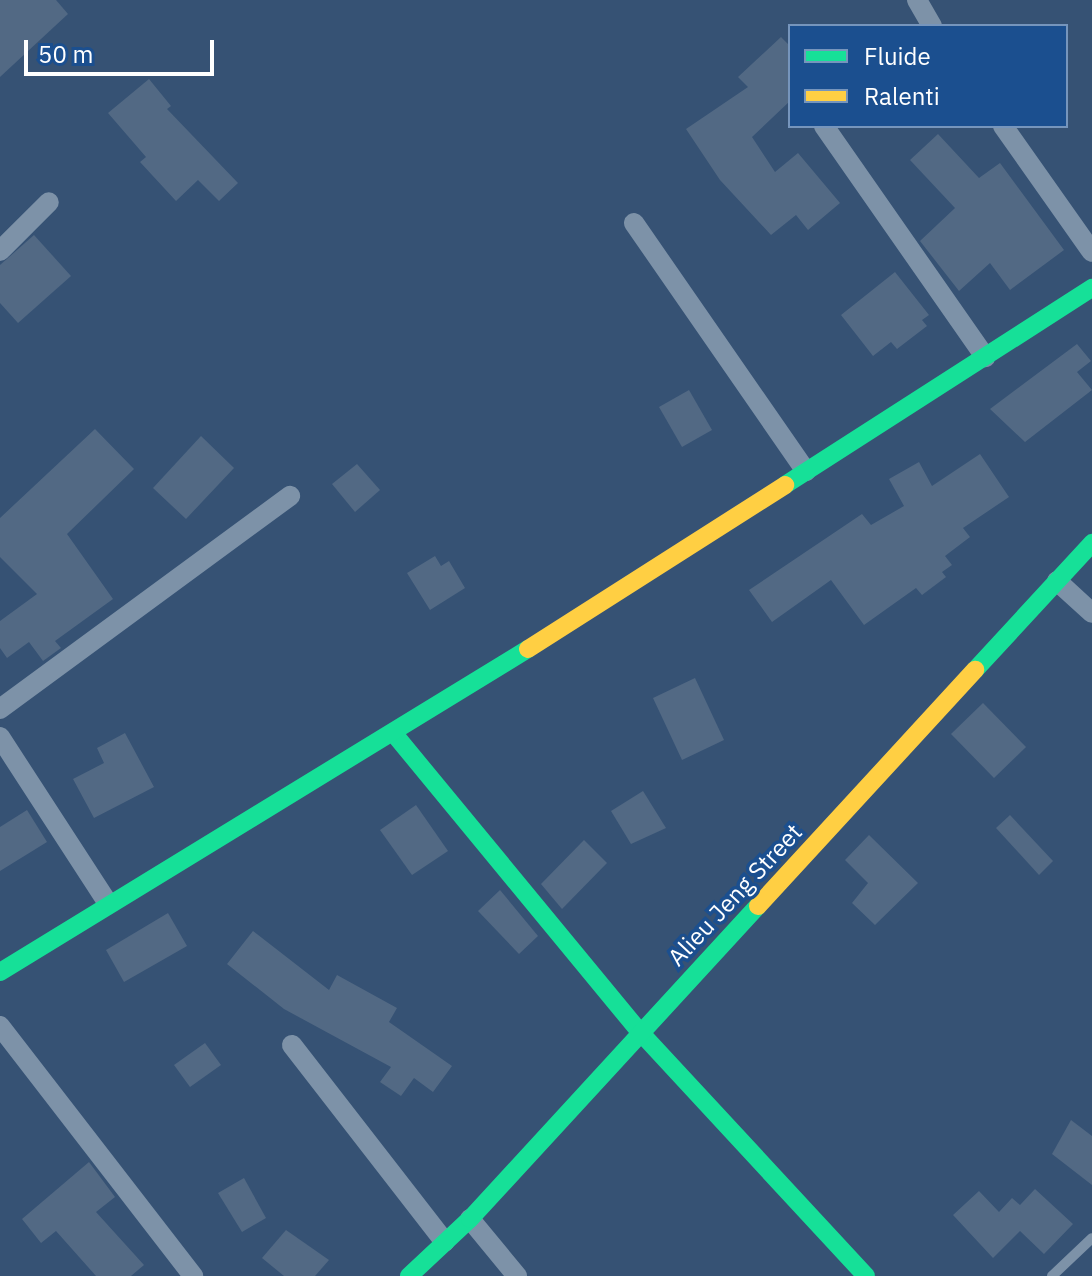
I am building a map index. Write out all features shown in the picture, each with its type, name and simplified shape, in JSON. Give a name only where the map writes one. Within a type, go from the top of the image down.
[{"type":"street","points":[[917,0],[931,24]]},
{"type":"street","points":[[825,128],[985,357]]},
{"type":"street","points":[[1004,128],[1092,252]]},
{"type":"street","points":[[0,251],[49,202]]},
{"type":"street","points":[[634,223],[806,471]]},
{"type":"street","points":[[0,972],[107,902],[395,735],[1092,288]]},
{"type":"street","points":[[0,709],[290,496]]},
{"type":"street","name":"Alieu Jeng Street","points":[[409,1276],[470,1219],[1092,543]]},
{"type":"street","points":[[1057,581],[1092,613]]},
{"type":"street","points":[[395,735],[641,1033],[866,1276]]},
{"type":"street","points":[[0,737],[107,902]]},
{"type":"street","points":[[0,1026],[193,1276]]},
{"type":"street","points":[[292,1045],[445,1242]]},
{"type":"street","points":[[470,1219],[517,1276]]},
{"type":"lane","points":[[1052,1276],[1092,1238]]},
{"type":"building","points":[[0,0],[56,0],[68,14],[0,77]]},
{"type":"building","points":[[781,37],[788,44],[788,103],[752,137],[775,172],[798,153],[840,203],[808,230],[796,215],[771,235],[720,180],[686,129],[748,87],[738,77]]},
{"type":"building","points":[[149,79],[171,106],[167,109],[238,183],[219,201],[198,180],[176,201],[140,162],[146,157],[108,113]]},
{"type":"building","points":[[938,134],[979,178],[1000,163],[1064,250],[1010,290],[990,263],[959,291],[920,241],[955,208],[910,160]]},
{"type":"building","points":[[34,235],[71,276],[18,323],[0,303],[0,265]]},
{"type":"building","points":[[895,272],[929,315],[922,320],[927,326],[897,349],[891,342],[873,356],[841,315]]},
{"type":"building","points":[[1077,344],[1091,361],[1077,372],[1092,390],[1025,442],[990,409]]},
{"type":"building","points":[[689,390],[712,430],[682,447],[659,407]]},
{"type":"building","points":[[95,429],[134,469],[67,534],[113,599],[55,641],[61,648],[43,661],[29,642],[7,658],[0,648],[0,621],[37,594],[0,557],[0,518]]},
{"type":"building","points":[[201,436],[234,468],[186,519],[153,488]]},
{"type":"building","points":[[980,454],[1009,497],[963,528],[970,537],[945,556],[952,565],[942,572],[946,577],[922,595],[916,588],[864,625],[831,580],[772,622],[749,590],[862,514],[871,525],[904,506],[889,479],[919,462],[932,486]]},
{"type":"building","points":[[357,464],[380,490],[355,512],[332,484]]},
{"type":"building","points":[[435,556],[441,566],[449,561],[465,588],[430,610],[407,573]]},
{"type":"building","points":[[695,678],[724,740],[682,760],[653,698]]},
{"type":"building","points":[[983,703],[1026,747],[994,778],[951,734]]},
{"type":"building","points":[[125,733],[154,787],[94,818],[73,779],[104,763],[97,748]]},
{"type":"building","points":[[643,791],[666,828],[631,844],[611,811]]},
{"type":"building","points":[[416,805],[448,851],[412,875],[380,830]]},
{"type":"building","points":[[27,810],[47,842],[0,871],[0,827]]},
{"type":"building","points":[[1010,815],[1053,861],[1039,875],[996,828]]},
{"type":"building","points":[[869,835],[918,883],[875,925],[852,903],[868,883],[845,860]]},
{"type":"building","points":[[584,840],[607,863],[562,909],[541,884]]},
{"type":"building","points":[[500,890],[538,936],[519,954],[478,911]]},
{"type":"building","points":[[168,913],[187,946],[124,982],[106,950]]},
{"type":"building","points":[[253,931],[329,990],[337,975],[397,1008],[389,1022],[452,1066],[433,1092],[414,1078],[401,1096],[380,1082],[391,1067],[284,1009],[227,964]]},
{"type":"building","points":[[205,1043],[221,1065],[190,1087],[174,1065]]},
{"type":"building","points":[[1071,1120],[1092,1136],[1092,1185],[1052,1154]]},
{"type":"building","points":[[89,1162],[115,1197],[96,1212],[144,1265],[131,1276],[96,1276],[56,1231],[41,1243],[22,1219]]},
{"type":"building","points":[[244,1178],[266,1218],[242,1232],[218,1193]]},
{"type":"building","points":[[1035,1189],[1073,1224],[1044,1254],[1020,1231],[993,1258],[953,1215],[979,1191],[999,1212],[1012,1198],[1020,1205]]},
{"type":"building","points":[[286,1230],[329,1260],[315,1276],[284,1276],[262,1258]]},
{"type":"traffic: fast","points":[[785,485],[1092,288]]},
{"type":"traffic: fast","points":[[975,670],[1092,543]]},
{"type":"traffic: fast","points":[[0,972],[528,649]]},
{"type":"traffic: fast","points":[[395,735],[641,1033],[866,1276]]},
{"type":"traffic: fast","points":[[409,1276],[470,1219],[758,906]]},
{"type":"traffic: slow","points":[[528,649],[785,485]]},
{"type":"traffic: slow","points":[[758,906],[975,670]]}]
